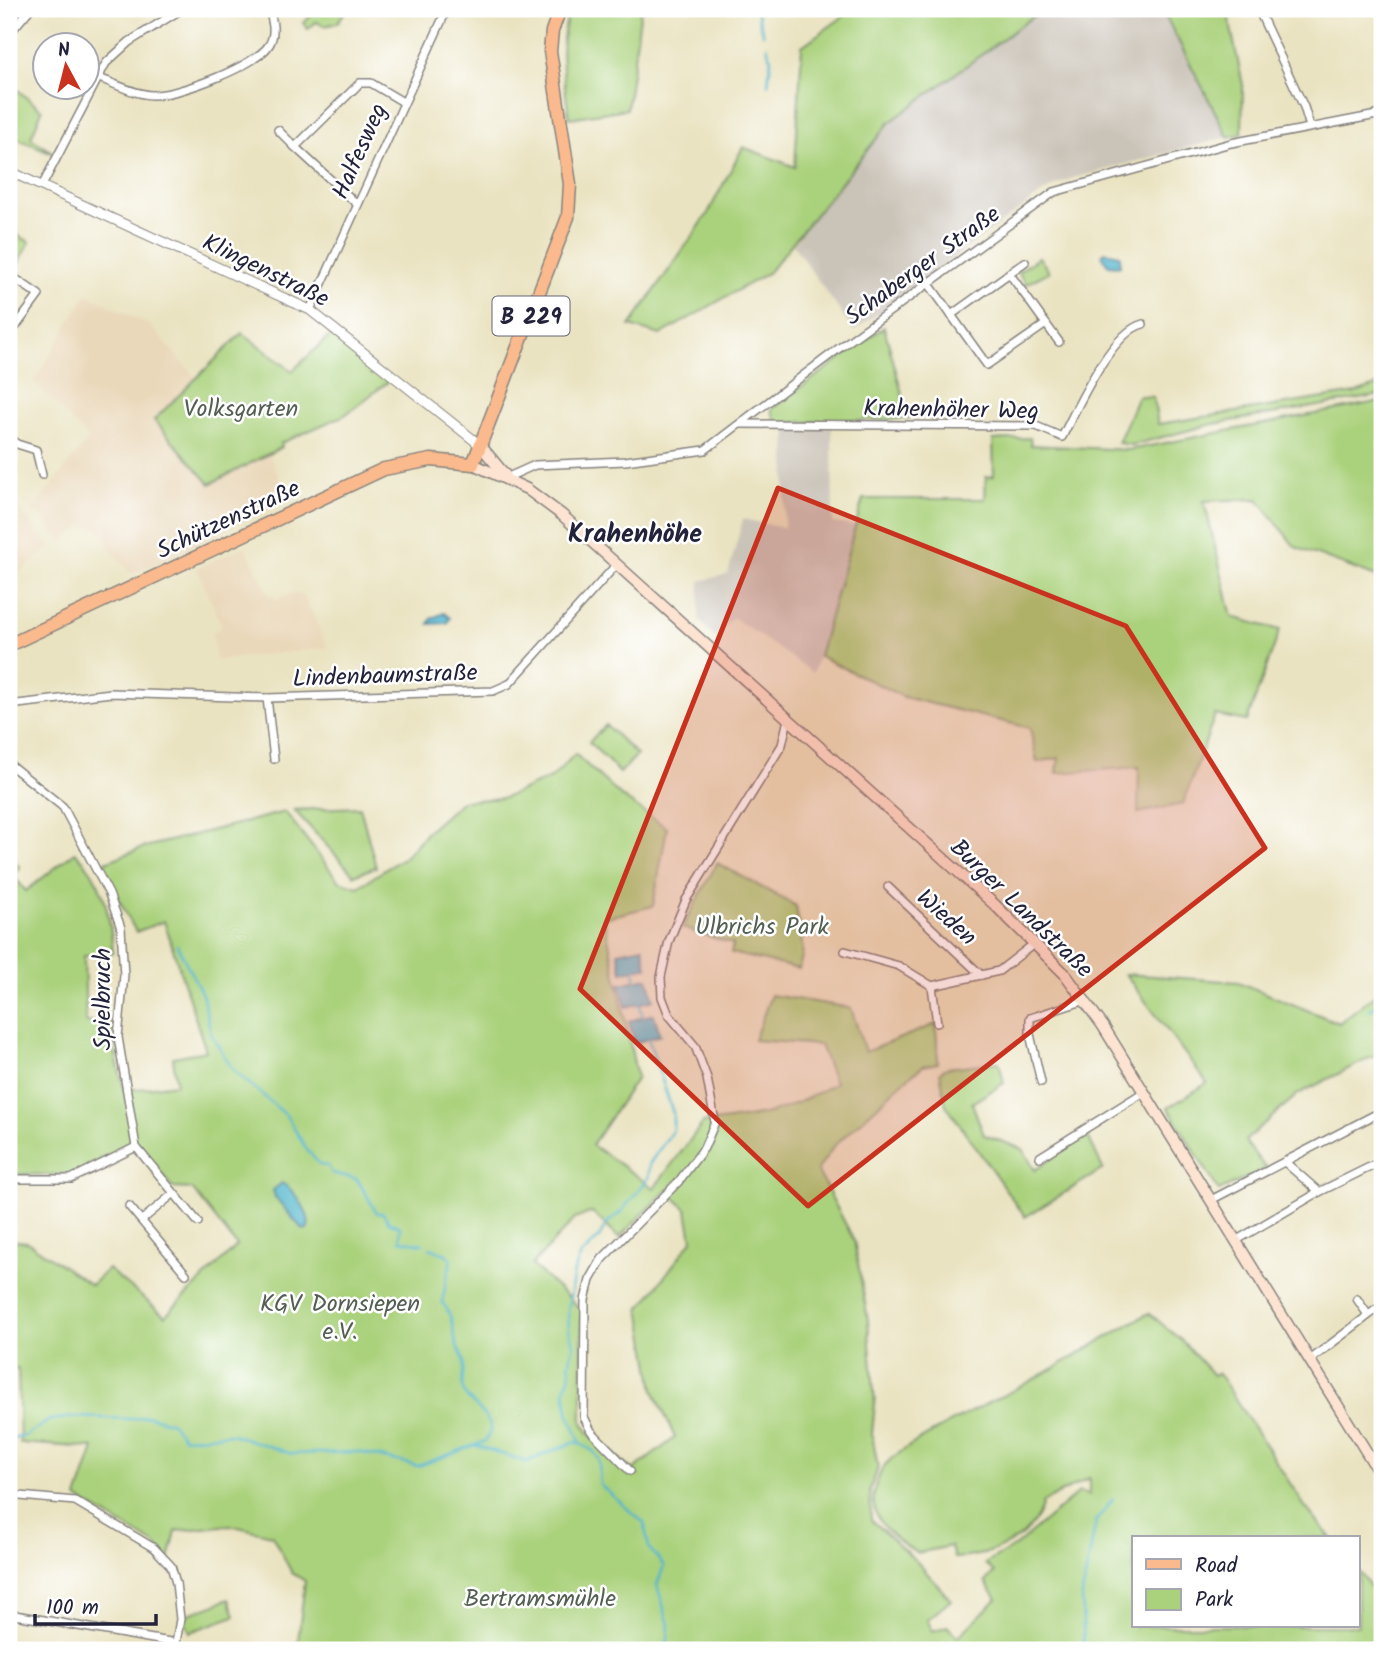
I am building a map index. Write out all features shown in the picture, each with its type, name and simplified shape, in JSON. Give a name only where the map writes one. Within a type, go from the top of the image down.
[{"type":"main road","name":"B 229","points":[[473,464],[569,217],[570,184],[550,51],[552,31],[560,9]]},
{"type":"main road","name":"Burger Landstraße","points":[[480,446],[506,478]]},
{"type":"main road","name":"Schützenstraße","points":[[9,645],[384,469],[431,460],[473,464]]},
{"type":"main road","name":"Burger Landstraße","points":[[473,464],[506,478],[555,509],[1035,943],[1065,974],[1086,1000],[1144,1091],[1382,1477]]},
{"type":"street","points":[[9,34],[30,9]]},
{"type":"street","points":[[102,69],[129,42],[182,9]]},
{"type":"street","points":[[102,79],[152,95],[212,79],[267,49],[273,34],[268,9]]},
{"type":"street","name":"Halfesweg","points":[[310,310],[402,102],[447,9]]},
{"type":"street","points":[[1258,9],[1304,107],[1310,127]]},
{"type":"street","points":[[295,147],[360,83],[371,83],[402,102]]},
{"type":"street","points":[[41,186],[83,102]]},
{"type":"street","name":"Schaberger Straße","points":[[506,478],[535,465],[606,463],[700,452],[1055,192],[1231,143],[1382,114]]},
{"type":"street","points":[[278,130],[343,195],[357,204]]},
{"type":"street","name":"Klingenstraße","points":[[9,171],[310,310],[480,446]]},
{"type":"street","points":[[951,315],[1025,262]]},
{"type":"street","points":[[1009,273],[1059,342]]},
{"type":"street","points":[[9,343],[12,327],[39,295],[17,280]]},
{"type":"street","points":[[929,284],[987,365],[1046,324]]},
{"type":"street","name":"Krahenhöher Weg","points":[[739,424],[1036,426],[1062,437],[1115,347],[1126,334],[1143,324]]},
{"type":"street","points":[[9,438],[38,452],[42,475]]},
{"type":"street","name":"Lindenbaumstraße","points":[[9,705],[111,693],[267,698],[496,690],[512,681],[617,564]]},
{"type":"street","name":"Lindenbaumstraße","points":[[267,698],[275,759]]},
{"type":"street","points":[[631,1471],[591,1431],[584,1417],[587,1291],[602,1259],[679,1181],[700,1154],[715,1122],[707,1078],[695,1046],[666,1007],[661,989],[664,958],[686,900],[782,745],[788,719]]},
{"type":"street","name":"Spielbruch","points":[[9,764],[63,807],[110,896],[121,928],[124,975],[118,1037],[136,1147],[198,1222]]},
{"type":"street","name":"Wieden","points":[[888,887],[981,975]]},
{"type":"street","name":"Wieden","points":[[932,986],[1006,967],[1035,943]]},
{"type":"street","points":[[845,951],[898,966],[932,986],[937,1023]]},
{"type":"street","points":[[1041,1082],[1030,1034],[1030,1018],[1086,1000]]},
{"type":"street","points":[[1040,1157],[1144,1091]]},
{"type":"street","points":[[1211,1200],[1382,1111]]},
{"type":"street","points":[[9,1179],[71,1179],[136,1147]]},
{"type":"street","points":[[1237,1240],[1319,1192],[1382,1161]]},
{"type":"street","points":[[1286,1163],[1319,1192]]},
{"type":"street","points":[[142,1220],[173,1194]]},
{"type":"street","points":[[129,1206],[186,1274]]},
{"type":"street","points":[[1357,1299],[1368,1315]]},
{"type":"street","points":[[1310,1360],[1353,1330],[1353,1326],[1378,1308]]},
{"type":"street","points":[[9,1495],[75,1501],[155,1548],[171,1566],[180,1619],[176,1643],[9,1614]]},
{"type":"highlighted area","points":[[778,488],[1126,626],[1265,848],[808,1206],[580,989]]},
{"type":"shaded area","points":[[1043,9],[1162,9],[1228,137],[1070,179],[1045,191],[854,331],[793,245],[889,123]]},
{"type":"shaded area","points":[[87,294],[151,326],[196,378],[155,420],[210,484],[269,453],[288,500],[134,574],[129,572],[107,544],[105,535],[94,527],[84,525],[63,542],[33,509],[89,439],[34,381]]},
{"type":"shaded area","points":[[787,426],[832,426],[833,523],[857,526],[813,673],[733,617],[715,638],[699,620],[700,581],[728,574],[743,519],[784,528]]},
{"type":"shaded area","points":[[9,498],[52,547],[9,581]]},
{"type":"shaded area","points":[[245,547],[269,596],[273,595],[275,600],[292,593],[304,595],[328,648],[216,660],[212,632],[222,627],[197,568]]},
{"type":"green space","points":[[308,9],[347,9],[337,23],[325,26],[316,22],[308,29],[303,23],[310,17]]},
{"type":"green space","points":[[571,9],[641,9],[627,109],[569,118],[562,49]]},
{"type":"green space","points":[[854,9],[1043,9],[889,123],[769,272],[660,335],[630,326],[707,215],[743,147],[795,167],[802,46]]},
{"type":"green space","points":[[1162,9],[1227,9],[1243,85],[1242,134],[1228,137]]},
{"type":"green space","points":[[9,83],[42,110],[31,138],[57,155],[9,135]]},
{"type":"green space","points":[[9,231],[30,242],[9,280]]},
{"type":"green space","points":[[1039,257],[1049,272],[1026,284],[1018,272]]},
{"type":"green space","points":[[884,327],[909,419],[776,423],[771,409]]},
{"type":"green space","name":"Volksgarten","points":[[242,333],[292,371],[332,334],[389,381],[345,415],[281,443],[282,447],[210,484],[154,420]]},
{"type":"green space","points":[[1382,384],[1382,395],[1213,424],[1132,445],[1118,443],[1138,396],[1153,397],[1158,424],[1356,393]]},
{"type":"green space","points":[[1382,401],[1382,579],[1295,547],[1258,499],[1204,501],[1232,617],[1280,630],[1247,721],[1215,715],[1183,804],[1138,813],[1139,767],[1057,773],[1059,758],[1037,762],[1030,728],[904,697],[819,656],[863,499],[985,499],[986,477],[994,476],[993,440],[1030,438],[1031,445],[1129,450]]},
{"type":"green space","points":[[606,725],[637,755],[620,773],[589,742]]},
{"type":"green space","points":[[575,754],[622,797],[667,828],[653,906],[604,918],[637,1078],[592,1145],[654,1188],[703,1123],[772,1112],[801,1101],[835,1083],[820,1045],[754,1040],[771,995],[851,1008],[865,1052],[936,1024],[938,1063],[923,1066],[910,1076],[835,1145],[817,1170],[854,1240],[868,1321],[875,1403],[872,1434],[878,1468],[870,1489],[871,1520],[917,1562],[951,1600],[927,1620],[933,1631],[947,1626],[958,1637],[997,1599],[985,1582],[994,1572],[985,1564],[1017,1545],[1079,1492],[1089,1495],[1089,1478],[1043,1502],[1030,1527],[1008,1544],[981,1554],[954,1558],[951,1546],[917,1553],[885,1528],[874,1508],[873,1496],[883,1468],[908,1447],[928,1435],[1044,1374],[1149,1313],[1183,1342],[1213,1375],[1217,1373],[1223,1380],[1306,1508],[1329,1536],[1132,1536],[1132,1628],[1360,1628],[1360,1573],[1382,1600],[1382,1650],[297,1650],[305,1581],[292,1573],[272,1535],[230,1525],[176,1531],[169,1560],[156,1545],[77,1498],[94,1448],[20,1443],[18,1369],[9,1370],[9,1240],[27,1242],[91,1285],[108,1269],[165,1316],[237,1246],[192,1189],[173,1188],[139,1145],[130,1144],[72,1175],[9,1174],[9,858],[20,867],[14,877],[26,891],[75,852],[85,862],[99,886],[110,925],[113,953],[84,956],[86,1022],[113,1023],[112,1037],[124,1091],[176,1084],[173,1057],[206,1051],[164,921],[136,932],[100,864],[145,847],[285,812],[339,881],[358,887],[406,856],[428,831],[462,801],[504,798],[553,777]],"holes":[[[667,1190],[687,1210],[692,1240],[640,1309],[654,1390],[675,1438],[633,1470],[588,1432],[582,1421],[582,1310],[532,1265],[575,1219],[592,1212],[619,1238]]]},
{"type":"green space","points":[[360,807],[376,867],[354,875],[294,810]]},
{"type":"green space","name":"Ulbrichs Park","points":[[717,863],[796,906],[803,951],[799,969],[731,953],[733,944],[682,928]]},
{"type":"green space","points":[[1125,974],[1238,982],[1339,1023],[1382,989],[1382,1052],[1298,1094],[1245,1141],[1266,1169],[1219,1191],[1168,1108],[1207,1083]]},
{"type":"green space","points":[[999,1062],[1004,1083],[972,1103],[984,1135],[1023,1149],[1035,1170],[1087,1134],[1103,1169],[1025,1217],[946,1105],[940,1072],[946,1068]]},
{"type":"green space","points":[[229,1599],[235,1616],[190,1632],[183,1616]]},
{"type":"water","points":[[1105,252],[1120,255],[1120,266],[1108,265],[1102,255]]},
{"type":"water","points":[[444,613],[450,618],[447,623],[429,624],[432,618]]},
{"type":"water","points":[[643,947],[647,967],[622,972],[618,952]]},
{"type":"water","points":[[648,978],[654,1000],[626,1007],[620,984]]},
{"type":"water","points":[[654,1014],[660,1035],[635,1043],[629,1021]]},
{"type":"water","points":[[282,1183],[297,1197],[305,1211],[308,1218],[307,1230],[302,1229],[275,1197],[273,1190]]},
{"type":"waterway","points":[[756,9],[763,34]]},
{"type":"waterway","points":[[767,46],[771,60],[768,84]]},
{"type":"waterway","points":[[1377,483],[1382,484]]},
{"type":"waterway","points":[[177,945],[203,996],[211,1034],[233,1070],[286,1115],[307,1150],[320,1165],[328,1166],[332,1173],[357,1179],[377,1213],[383,1213],[389,1222],[400,1227],[400,1240],[423,1244]]},
{"type":"waterway","points":[[634,969],[636,984]]},
{"type":"waterway","points":[[1370,1010],[1382,1000]]},
{"type":"waterway","points":[[639,1001],[643,1018]]},
{"type":"waterway","points":[[648,1038],[673,1113],[673,1130],[650,1163],[648,1179],[621,1212],[606,1224],[599,1238],[581,1255],[574,1271],[568,1311],[569,1330],[574,1345],[569,1364],[571,1373],[565,1388],[568,1412],[581,1444],[593,1451],[599,1459],[600,1485],[644,1523],[649,1548],[664,1566],[657,1585],[669,1625],[667,1650]]},
{"type":"waterway","points":[[430,1248],[446,1254],[451,1260],[442,1302],[450,1316],[456,1343],[464,1360],[464,1392],[489,1422],[489,1434],[485,1441],[476,1445]]},
{"type":"waterway","points":[[9,1440],[25,1436],[50,1420],[74,1417],[132,1419],[149,1416],[172,1423],[184,1438],[232,1434],[292,1454],[359,1452],[418,1466],[475,1445],[526,1462],[574,1442],[581,1444]]},
{"type":"waterway","points":[[1084,1650],[1082,1595],[1096,1521],[1113,1499]]},
{"type":"district","name":"Krahenhöhe","points":[[635,533]]},
{"type":"park label","name":"KGV Dornsiepen e.V.","points":[[340,1317]]},
{"type":"park label","name":"Bertramsmühle","points":[[540,1598]]}]
